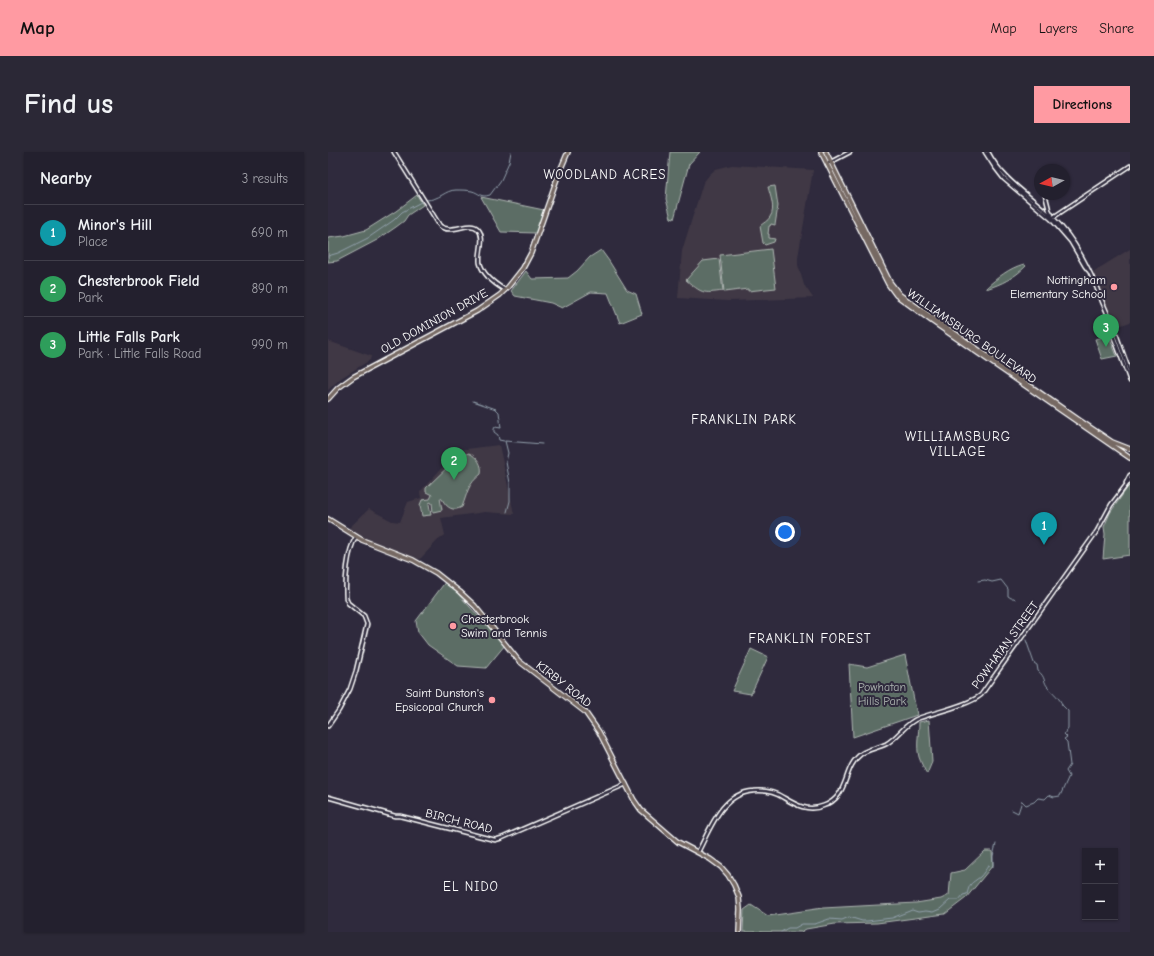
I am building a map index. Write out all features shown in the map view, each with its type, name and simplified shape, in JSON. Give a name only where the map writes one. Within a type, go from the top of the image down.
[{"type":"main road","name":"OLD DOMINION DRIVE","points":[[328,399],[338,388],[353,377],[477,311],[505,290],[519,275],[532,253],[559,173],[568,152]]},
{"type":"main road","name":"WILLIAMSBURG BOULEVARD","points":[[821,152],[829,163],[890,282],[900,295],[1079,420],[1112,442],[1130,449]]},
{"type":"main road","name":"WILLIAMSBURG BOULEVARD","points":[[826,152],[829,163],[888,284],[896,295],[1130,458]]},
{"type":"main road","points":[[1123,447],[1130,445]]},
{"type":"main road","name":"KIRBY ROAD","points":[[328,519],[356,537],[370,544],[410,559],[441,577],[469,600],[519,661],[536,676],[580,708],[589,717],[602,738],[634,800],[646,815],[678,842],[698,852],[721,867],[728,875],[734,885],[739,901],[739,932]]},
{"type":"street","points":[[394,152],[440,226],[443,228],[453,229],[472,226],[478,229],[481,241],[480,265],[492,282],[505,290]]},
{"type":"street","points":[[829,163],[850,152]]},
{"type":"street","points":[[987,152],[994,166],[1004,179],[1052,218],[1071,242],[1088,270],[1113,332],[1130,381]]},
{"type":"street","points":[[1052,218],[1130,166]]},
{"type":"street","points":[[1046,200],[1052,218]]},
{"type":"street","points":[[1113,332],[1116,334],[1130,373]]},
{"type":"street","points":[[1125,485],[1130,475]]},
{"type":"street","points":[[1125,485],[1130,480]]},
{"type":"street","name":"POWHATAN STREET","points":[[698,852],[721,809],[736,796],[751,791],[764,791],[776,794],[802,807],[813,808],[823,806],[831,802],[843,789],[852,763],[862,753],[880,747],[889,742],[904,727],[914,720],[972,701],[979,697],[1031,626],[1097,531],[1111,505],[1125,485]]},
{"type":"street","points":[[328,726],[344,702],[351,685],[367,624],[364,616],[348,603],[346,598],[349,554],[356,537]]},
{"type":"street","name":"BIRCH ROAD","points":[[328,797],[395,816],[495,840],[550,818],[626,784]]},
{"type":"shaded area","points":[[732,165],[813,170],[798,257],[798,265],[804,285],[813,298],[728,301],[678,298],[682,251],[703,183],[716,169]]},
{"type":"shaded area","name":"Nottingham Elementary School","points":[[1130,249],[1130,322],[1116,327],[1093,272]]},
{"type":"shaded area","points":[[328,341],[371,356],[370,360],[341,378],[328,390]]},
{"type":"shaded area","points":[[499,445],[514,514],[485,512],[441,518],[445,535],[418,560],[393,549],[391,551],[363,540],[350,532],[349,528],[369,509],[392,521],[400,522],[408,502],[421,498],[420,492],[458,450]]},
{"type":"green space","points":[[670,152],[700,152],[689,164],[674,219],[671,218],[666,199]]},
{"type":"green space","points":[[775,186],[778,206],[775,225],[771,224],[769,226],[768,234],[769,238],[775,239],[774,242],[765,245],[763,243],[760,226],[768,220],[772,214],[772,202],[768,187]]},
{"type":"green space","points":[[417,195],[423,205],[408,215],[404,221],[377,240],[337,261],[328,262],[328,238],[344,236],[366,230],[396,211]]},
{"type":"green space","points":[[481,197],[544,210],[537,233],[501,232]]},
{"type":"green space","points":[[771,249],[776,288],[724,292],[720,255]]},
{"type":"green space","points":[[601,250],[627,290],[636,294],[642,314],[620,323],[608,293],[591,292],[562,308],[551,303],[515,296],[511,291],[526,271],[532,279],[568,278],[590,257]]},
{"type":"green space","points":[[719,259],[723,291],[703,292],[686,280],[703,261]]},
{"type":"green space","points":[[1024,264],[1026,266],[1003,283],[986,289],[990,284],[1013,268]]},
{"type":"green space","points":[[1109,336],[1117,356],[1102,359],[1095,339]]},
{"type":"green space","points":[[469,453],[479,462],[481,474],[470,485],[462,507],[456,509],[450,508],[440,498],[442,510],[433,512],[432,503],[430,502],[431,515],[422,516],[420,505],[422,500],[430,499],[432,495],[426,492],[426,488],[457,458]]},
{"type":"green space","points":[[1130,484],[1130,555],[1103,559],[1105,534],[1104,527],[1110,513]]},
{"type":"green space","name":"Chesterbrook Swim and Tennis","points":[[446,581],[505,645],[486,668],[458,666],[428,645],[418,632],[416,621]]},
{"type":"green space","points":[[751,649],[768,657],[751,694],[732,691]]},
{"type":"green space","name":"Powhatan Hills Park","points":[[905,655],[917,715],[853,737],[849,664],[867,667]]},
{"type":"green space","points":[[929,720],[932,762],[927,774],[919,757],[918,744],[919,722]]},
{"type":"green space","points":[[985,851],[992,851],[993,865],[966,898],[945,914],[877,923],[835,924],[806,929],[801,932],[743,932],[744,910],[751,905],[768,916],[823,908],[916,903],[941,899],[949,895],[951,873],[965,870]]},
{"type":"waterway","points":[[426,200],[431,200],[452,190],[466,190],[484,196],[490,195],[501,180],[509,162],[511,152]]},
{"type":"waterway","points":[[328,256],[338,253],[368,238],[394,220],[402,212],[423,201]]},
{"type":"waterway","points":[[473,401],[496,409],[499,412],[501,428],[495,427],[494,432],[498,435],[499,440],[504,441]]},
{"type":"waterway","points":[[507,512],[510,501],[510,483],[506,462],[508,453],[505,441],[542,444]]},
{"type":"waterway","points":[[978,581],[985,580],[992,582],[1001,580],[1008,589],[1008,596],[1015,599]]},
{"type":"waterway","points":[[1018,625],[1024,632]]},
{"type":"waterway","points":[[1012,810],[1018,813],[1022,801],[1026,805],[1034,802],[1038,798],[1045,799],[1049,795],[1054,797],[1060,796],[1069,776],[1066,771],[1070,765],[1067,742],[1064,739],[1067,737],[1064,734],[1068,728],[1068,711],[1046,685],[1042,675],[1038,671],[1037,665],[1034,663],[1026,640]]},
{"type":"waterway","points":[[781,932],[788,928],[795,928],[802,924],[815,924],[829,919],[842,920],[849,917],[867,921],[892,918],[912,910],[918,912],[933,912],[940,909],[950,900],[959,900],[963,895],[967,894],[970,885],[980,877],[988,866],[993,867],[993,856],[996,844]]},
{"type":"place","name":"Nottingham Elementary School","points":[[1114,287]]},
{"type":"place","name":"Little Falls Park","points":[[1106,347]]},
{"type":"place","name":"Chesterbrook Field","points":[[454,480]]},
{"type":"place","name":"Minor's Hill","points":[[1044,545]]},
{"type":"place","name":"Chesterbrook Swim and Tennis","points":[[453,626]]},
{"type":"place","name":"Saint Dunston's Epsicopal Church","points":[[492,700]]},
{"type":"district","name":"WOODLAND ACRES","points":[[605,174]]},
{"type":"district","name":"FRANKLIN PARK","points":[[744,419]]},
{"type":"district","name":"WILLIAMSBURG VILLAGE","points":[[958,444]]},
{"type":"district","name":"FRANKLIN FOREST","points":[[810,638]]},
{"type":"district","name":"EL NIDO","points":[[471,886]]}]
